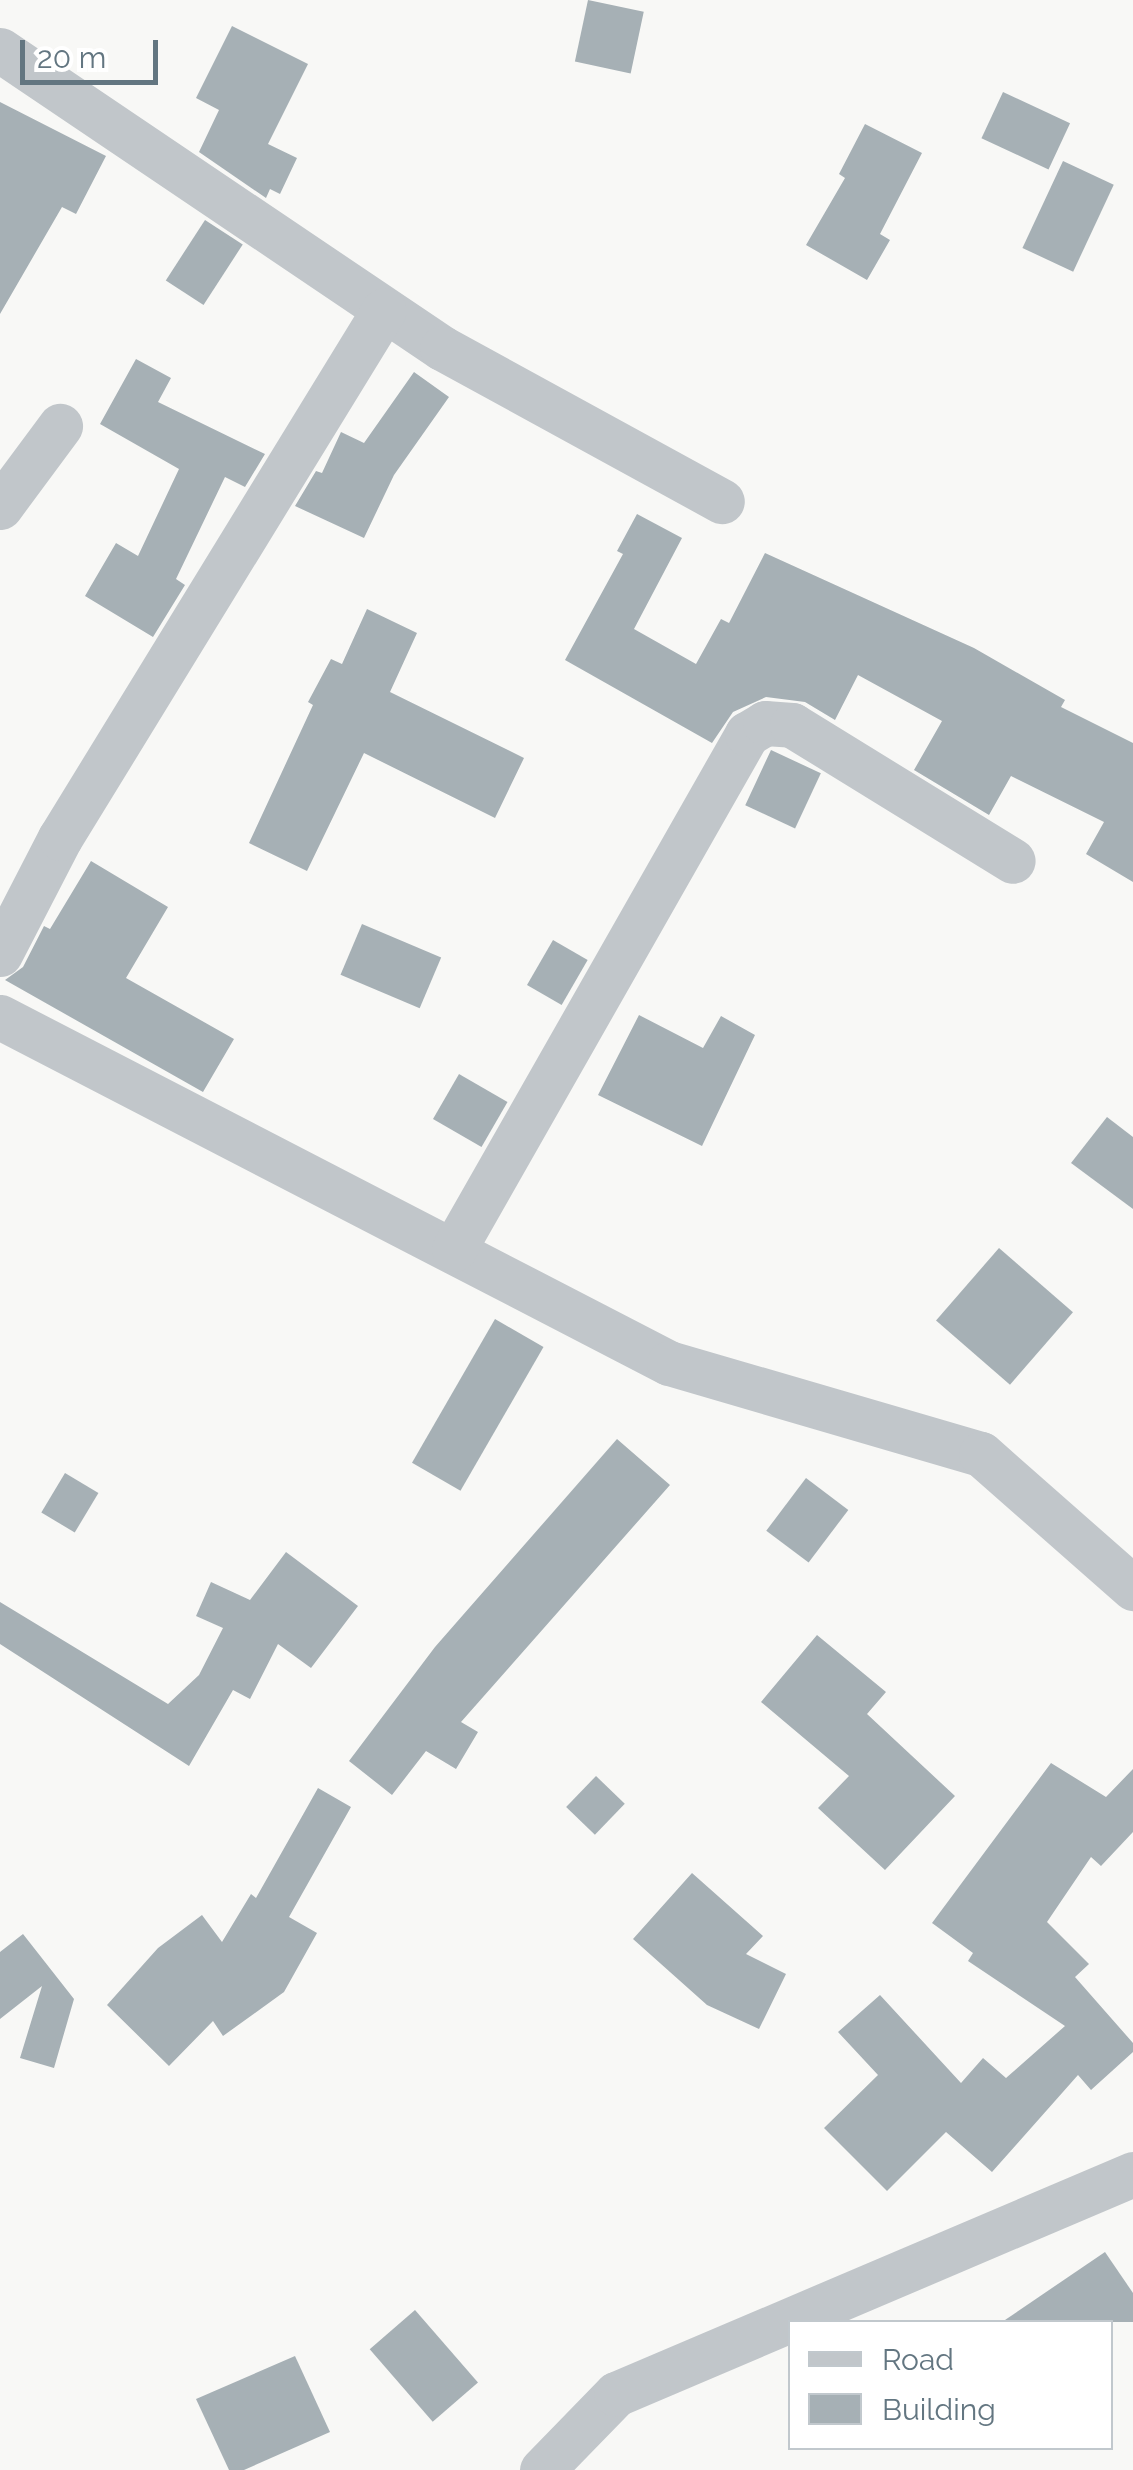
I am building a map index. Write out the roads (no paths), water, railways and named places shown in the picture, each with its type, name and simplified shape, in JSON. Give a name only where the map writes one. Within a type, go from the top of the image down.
[{"type":"street","points":[[0,50],[384,310],[722,501]]},
{"type":"street","points":[[0,954],[60,838],[384,310]]},
{"type":"street","points":[[0,507],[60,426]]},
{"type":"street","points":[[454,1248],[747,734],[765,723],[792,725],[1013,861]]},
{"type":"street","points":[[0,1017],[454,1248],[669,1363],[981,1454],[1133,1588]]},
{"type":"street","points":[[790,2320],[1133,2174]]},
{"type":"street","points":[[542,2470],[616,2394],[788,2321]]}]
